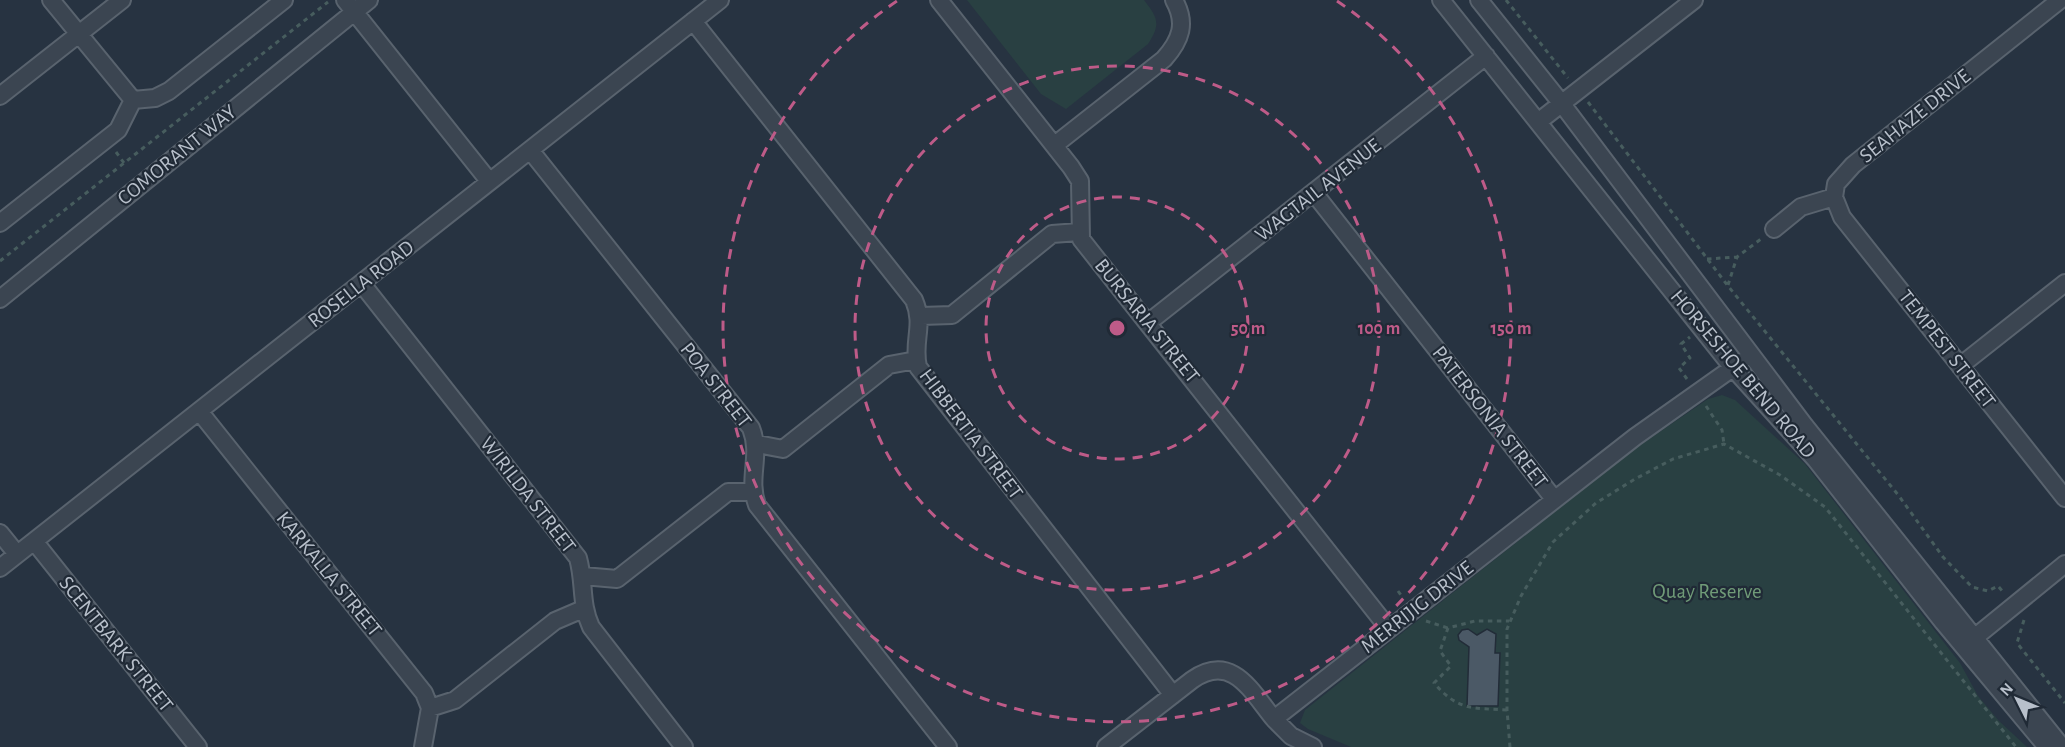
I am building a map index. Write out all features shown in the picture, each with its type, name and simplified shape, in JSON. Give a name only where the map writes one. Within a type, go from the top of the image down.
[{"type":"street","points":[[51,0],[133,100]]},
{"type":"street","points":[[0,96],[122,0]]},
{"type":"street","points":[[133,100],[155,98],[169,91],[284,0]]},
{"type":"street","name":"COMORANT WAY","points":[[0,299],[349,6],[369,0]]},
{"type":"street","name":"ROSELLA ROAD","points":[[0,568],[720,0]]},
{"type":"street","points":[[693,21],[914,300],[921,316],[952,315],[1052,234],[1079,232],[1080,181],[1056,144],[939,0]]},
{"type":"street","points":[[1056,144],[1164,59],[1176,45],[1182,29],[1181,13],[1174,0]]},
{"type":"street","name":"HORSESHOE BEND ROAD","points":[[1441,0],[1733,368],[1816,460],[1969,642],[2062,747]]},
{"type":"street","name":"HORSESHOE BEND ROAD","points":[[1479,0],[1562,104],[2047,747]]},
{"type":"street","points":[[1538,122],[1694,0]]},
{"type":"street","name":"SEAHAZE DRIVE","points":[[1834,197],[1836,184],[1853,165],[2060,0]]},
{"type":"street","points":[[349,6],[489,181]]},
{"type":"street","name":"WAGTAIL AVENUE","points":[[1149,322],[1486,56]]},
{"type":"street","points":[[0,223],[118,130],[133,100]]},
{"type":"street","name":"POA STREET","points":[[530,150],[751,428],[757,444],[752,475],[753,492]]},
{"type":"street","name":"PATERSONIA STREET","points":[[1314,193],[1554,499]]},
{"type":"street","points":[[1774,229],[1801,207],[1834,197]]},
{"type":"street","name":"TEMPEST STREET","points":[[1834,197],[1842,217],[2065,498]]},
{"type":"street","name":"BURSARIA STREET","points":[[1079,232],[1081,239],[1149,322],[1389,629]]},
{"type":"street","points":[[1960,366],[2065,283]]},
{"type":"street","name":"WIRILDA STREET","points":[[362,284],[578,558],[583,576],[583,609],[591,627],[684,747]]},
{"type":"street","name":"HIBBERTIA STREET","points":[[921,316],[916,360],[918,367],[1173,694]]},
{"type":"street","name":"MERRIJIG DRIVE","points":[[1274,719],[1661,417],[1751,355]]},
{"type":"street","points":[[757,444],[783,449],[889,365],[916,360]]},
{"type":"street","name":"KARKALLA STREET","points":[[199,411],[416,682],[430,708]]},
{"type":"street","points":[[583,576],[617,579],[728,492],[753,492],[757,505],[948,747]]},
{"type":"street","points":[[0,533],[17,554]]},
{"type":"street","name":"SCENTBARK STREET","points":[[34,541],[198,747]]},
{"type":"street","points":[[1969,642],[2065,564]]},
{"type":"street","points":[[420,746],[430,708],[454,700],[555,621],[583,609]]},
{"type":"street","points":[[1106,747],[1204,671],[1227,670],[1246,686],[1291,736],[1313,747]]},
{"type":"path","points":[[0,261],[330,0]]},
{"type":"path","points":[[1506,0],[1579,91],[1728,286],[1899,496],[1943,557],[1972,586],[1988,591],[1998,586],[2014,605],[2024,618],[2017,643],[2065,703]]},
{"type":"path","points":[[1707,259],[1737,256],[1774,229]]},
{"type":"path","points":[[1728,286],[1737,256]]},
{"type":"path","points":[[1510,747],[1507,710],[1509,621],[1553,542],[1596,502],[1673,459],[1724,444],[1779,475],[1825,507],[2016,747]]},
{"type":"path","points":[[1507,710],[1463,708],[1446,697],[1434,683],[1451,666],[1440,651],[1448,627],[1475,621],[1509,621]]},
{"type":"green space","points":[[967,0],[1144,0],[1155,17],[1156,26],[1148,44],[1066,109],[1041,94]]},
{"type":"green space","name":"Quay Reserve","points":[[1722,395],[1735,400],[1805,464],[1960,663],[1978,696],[1999,721],[2027,747],[1351,747],[1308,729],[1300,723],[1305,710],[1633,450],[1708,399]]},
{"type":"building","points":[[1468,629],[1477,635],[1487,629],[1496,634],[1495,653],[1500,653],[1498,706],[1467,706],[1469,647],[1459,640],[1458,635],[1462,630]]}]
